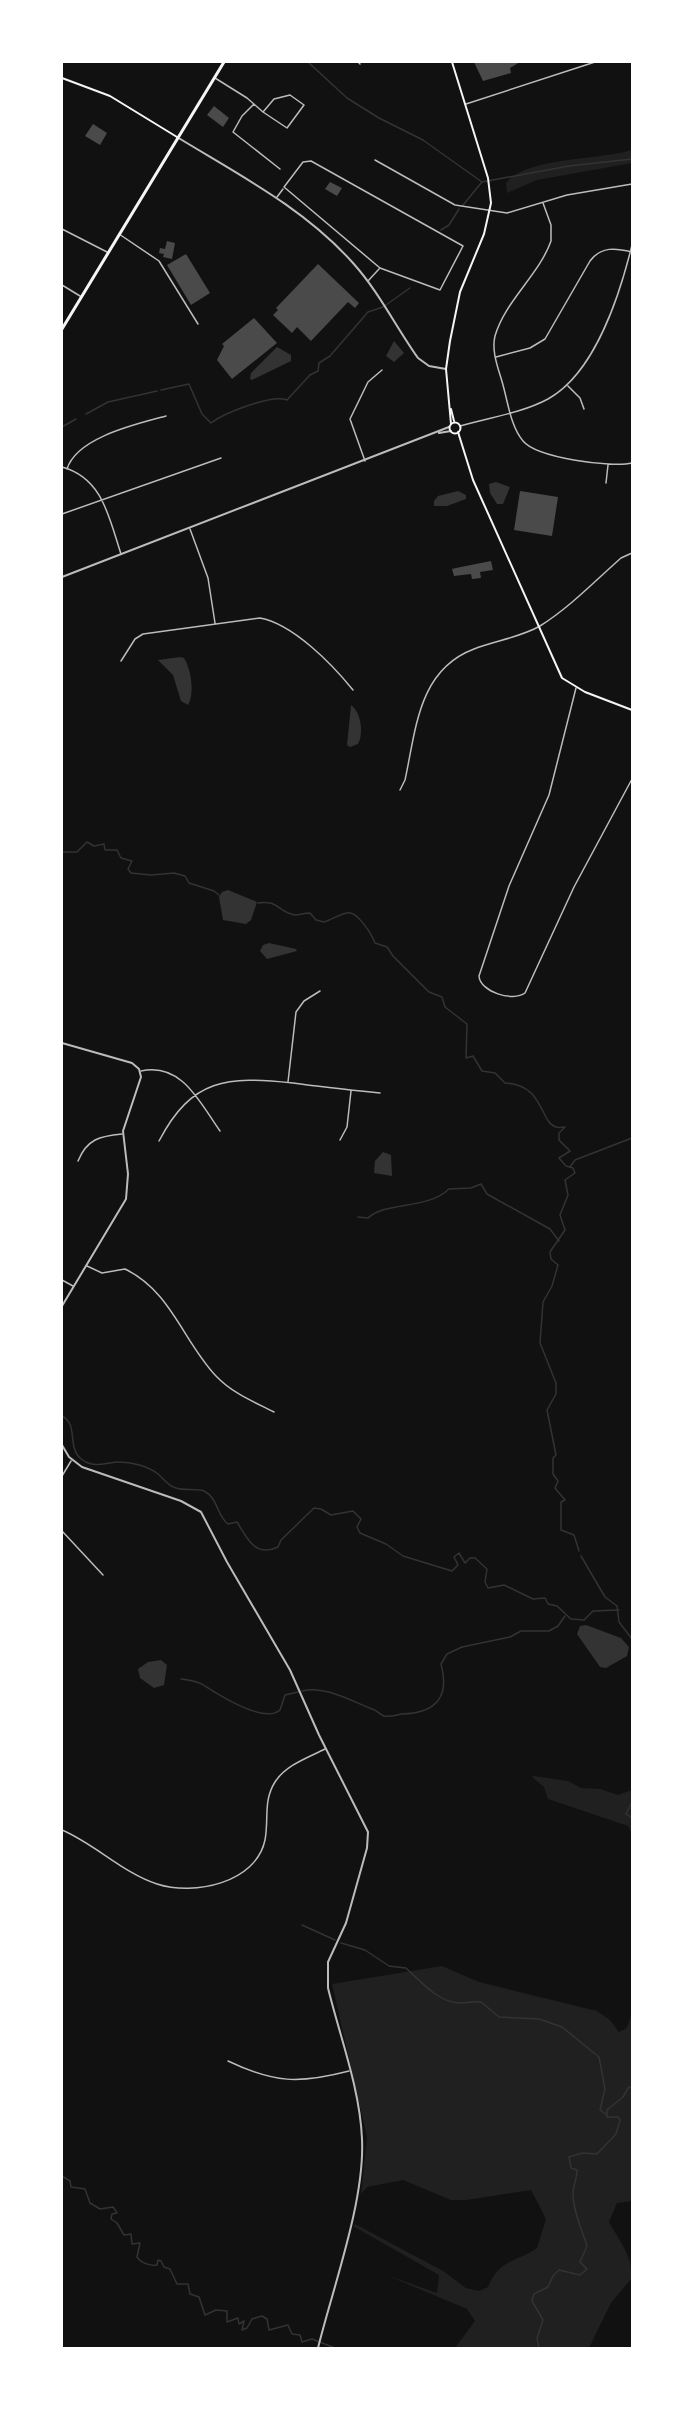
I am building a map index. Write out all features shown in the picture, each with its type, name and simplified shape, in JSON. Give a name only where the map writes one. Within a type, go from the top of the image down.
[{"type":"main road","points":[[62,329],[224,62]]},
{"type":"main road","points":[[452,62],[490,184],[490,211],[484,234],[460,292],[446,369],[450,426],[460,443]]},
{"type":"main road","points":[[62,78],[110,96],[177,137]]},
{"type":"main road","points":[[450,407],[455,422],[460,426],[458,432],[460,443],[473,480],[562,678],[576,688],[633,710]]},
{"type":"main road","points":[[450,426],[455,422]]},
{"type":"main road","points":[[452,432],[458,432]]},
{"type":"street","points":[[466,104],[595,62]]},
{"type":"street","points":[[214,77],[255,104],[263,112],[287,128],[304,105],[290,95],[279,96],[263,112]]},
{"type":"street","points":[[255,104],[242,116],[233,132],[280,169]]},
{"type":"street","points":[[177,137],[276,197],[322,232],[368,281],[418,358],[429,366],[446,369]]},
{"type":"street","points":[[375,160],[455,205],[490,211],[514,212],[567,195],[633,184]]},
{"type":"street","points":[[276,197],[303,162],[311,161],[462,246],[440,290],[380,268],[284,188]]},
{"type":"street","points":[[543,203],[551,225],[551,242],[500,325],[494,341],[496,357],[518,435],[534,450],[608,464],[633,463]]},
{"type":"street","points":[[62,229],[107,252]]},
{"type":"street","points":[[119,233],[159,261],[198,324]]},
{"type":"street","points":[[460,426],[538,404],[567,385],[582,366],[609,319],[620,294],[633,245]]},
{"type":"street","points":[[496,357],[530,348],[545,339],[590,261],[597,254],[612,249],[632,252]]},
{"type":"street","points":[[368,281],[380,268]]},
{"type":"street","points":[[62,285],[81,297]]},
{"type":"street","points":[[365,461],[350,419],[368,382],[382,370]]},
{"type":"street","points":[[567,385],[580,398],[584,409]]},
{"type":"street","points":[[67,469],[75,453],[107,435],[166,416]]},
{"type":"street","points":[[62,577],[436,434],[450,426]]},
{"type":"street","points":[[436,434],[452,432]]},
{"type":"street","points":[[62,514],[221,458]]},
{"type":"street","points":[[606,483],[608,464]]},
{"type":"street","points":[[62,467],[89,480],[102,500],[122,555]]},
{"type":"street","points":[[190,529],[208,578],[215,622]]},
{"type":"street","points":[[400,790],[405,780],[423,699],[441,670],[469,651],[538,627],[621,558],[633,553]]},
{"type":"street","points":[[121,661],[135,639],[143,633],[260,618],[283,624],[353,690]]},
{"type":"street","points":[[576,688],[549,795],[508,886],[479,976],[482,986],[491,991],[515,997],[525,993],[573,887],[633,779]]},
{"type":"street","points":[[288,1083],[296,1012],[304,1001],[320,991]]},
{"type":"street","points":[[62,1043],[132,1063],[140,1071],[140,1082],[126,1118],[123,1134],[128,1174],[127,1196],[62,1306]]},
{"type":"street","points":[[140,1071],[154,1069],[171,1073],[184,1082],[220,1131]]},
{"type":"street","points":[[159,1141],[179,1109],[194,1095],[212,1085],[230,1080],[257,1079],[380,1093]]},
{"type":"street","points":[[340,1140],[347,1127],[351,1090]]},
{"type":"street","points":[[78,1161],[84,1147],[92,1140],[102,1136],[123,1134]]},
{"type":"street","points":[[86,1266],[102,1273],[125,1269],[148,1283],[170,1307],[210,1370],[232,1390],[274,1412]]},
{"type":"street","points":[[62,1280],[74,1286]]},
{"type":"street","points":[[62,1446],[71,1460],[85,1468],[189,1504],[201,1512],[226,1562],[290,1670],[326,1749],[365,1825],[369,1839],[346,1923],[327,1970],[328,1988],[362,2130],[361,2176],[319,2345]]},
{"type":"street","points":[[62,1476],[71,1460]]},
{"type":"street","points":[[62,1531],[103,1575]]},
{"type":"street","points":[[62,1830],[157,1884],[187,1889],[225,1880],[246,1870],[260,1854],[265,1839],[268,1798],[278,1778],[290,1767],[326,1749]]},
{"type":"street","points":[[228,2061],[258,2074],[285,2080],[312,2080],[349,2071]]},
{"type":"shaded area","points":[[632,150],[632,163],[537,180],[507,193],[506,183],[530,168]]},
{"type":"shaded area","points":[[394,341],[404,353],[394,362],[386,356]]},
{"type":"shaded area","points":[[277,347],[291,355],[291,361],[250,379],[251,373]]},
{"type":"shaded area","points":[[496,482],[510,487],[503,504],[497,504],[490,493],[489,484]]},
{"type":"shaded area","points":[[458,491],[466,495],[466,499],[447,506],[434,506],[434,501],[438,496]]},
{"type":"shaded area","points":[[184,658],[190,675],[192,688],[188,705],[181,701],[173,675],[158,660]]},
{"type":"shaded area","points":[[351,705],[357,712],[361,729],[358,744],[350,747],[347,745]]},
{"type":"shaded area","points":[[228,890],[257,902],[251,920],[246,924],[223,920],[219,897],[222,892]]},
{"type":"shaded area","points":[[269,943],[297,951],[267,959],[260,951],[263,945]]},
{"type":"shaded area","points":[[383,1152],[391,1155],[392,1176],[374,1173],[375,1161]]},
{"type":"shaded area","points":[[586,1625],[621,1638],[629,1647],[627,1656],[606,1668],[600,1667],[577,1634],[580,1626]]},
{"type":"shaded area","points":[[161,1660],[167,1665],[164,1685],[154,1688],[140,1678],[138,1669],[148,1662]]},
{"type":"shaded area","points":[[532,1777],[568,1781],[581,1788],[600,1789],[618,1795],[632,1790],[632,1834],[628,1826],[548,1799],[544,1787]]},
{"type":"shaded area","points":[[442,1966],[479,1982],[597,2011],[610,2020],[619,2032],[627,2028],[632,2012],[632,2201],[617,2203],[609,2222],[628,2255],[632,2278],[611,2303],[589,2348],[455,2348],[475,2321],[467,2309],[386,2275],[437,2293],[439,2275],[353,2226],[355,2224],[443,2271],[466,2288],[479,2291],[488,2287],[497,2271],[503,2266],[537,2248],[546,2219],[531,2190],[466,2200],[451,2200],[403,2180],[367,2187],[361,2194],[367,2137],[332,1984]]},
{"type":"building","points":[[474,62],[520,62],[510,68],[511,73],[483,81]]},
{"type":"building","points":[[214,106],[229,118],[223,127],[207,115]]},
{"type":"building","points":[[93,124],[107,133],[100,145],[85,136]]},
{"type":"building","points":[[330,182],[342,188],[337,196],[325,189]]},
{"type":"building","points":[[167,241],[175,243],[172,259],[163,257],[164,254],[159,253],[160,248],[165,249]]},
{"type":"building","points":[[186,254],[210,293],[191,305],[167,265]]},
{"type":"building","points":[[318,264],[359,303],[355,308],[348,302],[311,341],[297,327],[292,333],[273,315],[278,310],[276,308]]},
{"type":"building","points":[[254,318],[277,343],[232,379],[217,360],[224,346],[222,344]]},
{"type":"building","points":[[520,491],[558,497],[552,536],[514,530]]},
{"type":"building","points":[[491,561],[493,570],[480,572],[481,578],[472,579],[471,574],[454,576],[452,569]]},
{"type":"waterway","points":[[308,62],[347,98],[379,118],[423,140],[482,182]]},
{"type":"waterway","points":[[463,205],[482,182],[569,166],[632,159]]},
{"type":"waterway","points":[[441,230],[449,225],[459,209]]},
{"type":"waterway","points":[[161,390],[189,384],[202,414],[211,423],[260,402],[287,400],[310,375],[318,371],[319,363],[330,356],[368,312],[383,307],[410,288]]},
{"type":"waterway","points":[[86,414],[108,402],[157,391]]},
{"type":"waterway","points":[[62,427],[76,419]]},
{"type":"waterway","points":[[62,852],[77,852],[87,842],[94,846],[104,844],[105,850],[117,850],[121,858],[132,861],[128,869],[131,873],[151,875],[174,873],[185,876],[189,883],[214,891],[219,895]]},
{"type":"waterway","points":[[258,903],[271,903],[289,914],[310,913],[316,920],[324,922],[347,913],[355,915],[375,943],[387,947],[429,992],[442,997],[445,1007],[467,1024],[466,1058],[473,1056],[482,1071],[495,1073],[505,1083],[518,1085],[527,1090],[534,1096],[551,1124],[565,1127],[559,1133],[559,1140],[570,1151],[559,1158],[566,1166],[573,1168],[575,1173],[565,1180],[568,1195],[560,1215],[565,1230],[550,1252],[551,1259],[558,1265],[552,1286],[543,1302],[540,1343],[556,1383],[556,1394],[547,1410],[556,1455],[553,1458],[553,1474],[558,1481],[555,1488],[565,1500],[561,1502],[561,1530],[574,1535],[579,1551]]},
{"type":"waterway","points":[[570,1167],[575,1160],[632,1138]]},
{"type":"waterway","points":[[358,1217],[368,1218],[385,1209],[430,1200],[449,1189],[471,1188],[481,1184],[487,1194],[550,1229],[559,1241]]},
{"type":"waterway","points":[[62,1416],[70,1424],[74,1447],[84,1461],[94,1464],[119,1462],[139,1465],[154,1471],[173,1487],[204,1491],[212,1498],[224,1521],[228,1524],[237,1522],[248,1540],[263,1550],[278,1547],[281,1540],[314,1508],[331,1515],[353,1511],[361,1519],[357,1527],[360,1533],[386,1544],[403,1556],[452,1571],[458,1565],[454,1557],[459,1553],[465,1563],[470,1558],[475,1558],[487,1569],[485,1582],[488,1588],[504,1585],[533,1599],[545,1598],[548,1604],[557,1606],[571,1619],[584,1620],[593,1611],[619,1610]]},
{"type":"waterway","points":[[581,1556],[605,1597],[617,1606],[619,1622],[632,1639]]},
{"type":"waterway","points":[[302,1691],[329,1692],[384,1716],[414,1713],[432,1706],[442,1694],[441,1664],[447,1654],[462,1647],[510,1637],[521,1631],[549,1631],[558,1626],[565,1616]]},
{"type":"waterway","points":[[181,1679],[199,1683],[242,1707],[264,1713],[280,1710],[285,1695],[298,1692]]},
{"type":"waterway","points":[[632,1802],[626,1814],[632,1818]]},
{"type":"waterway","points":[[302,1925],[335,1940]]},
{"type":"waterway","points":[[341,1943],[365,1950],[389,1966],[406,1968],[431,1991],[446,2000],[461,2003],[481,2002],[499,2017],[539,2019],[562,2027],[599,2057],[605,2089],[600,2110],[606,2114]]},
{"type":"waterway","points":[[539,2348],[537,2338],[543,2320],[532,2301],[534,2294],[548,2287],[559,2270],[580,2275],[587,2269],[580,2262],[587,2246],[573,2200],[577,2170],[571,2168],[569,2157],[582,2153],[597,2154],[616,2134],[620,2120],[618,2117],[607,2117],[607,2110],[623,2097],[629,2087],[632,2088]]},
{"type":"waterway","points":[[62,2176],[70,2181],[71,2187],[85,2189],[90,2203],[100,2209],[113,2207],[117,2213],[112,2214],[111,2219],[117,2223],[124,2235],[131,2234],[132,2244],[140,2243],[137,2257],[151,2265],[157,2265],[158,2260],[161,2261],[164,2267],[170,2269],[177,2284],[188,2284],[190,2294],[199,2297],[205,2315],[216,2310],[227,2311],[227,2322],[238,2318],[239,2324],[244,2321],[242,2330],[247,2328],[252,2319],[262,2316],[267,2319],[269,2330],[288,2325],[292,2334],[300,2335],[302,2342],[312,2339],[335,2348]]}]
